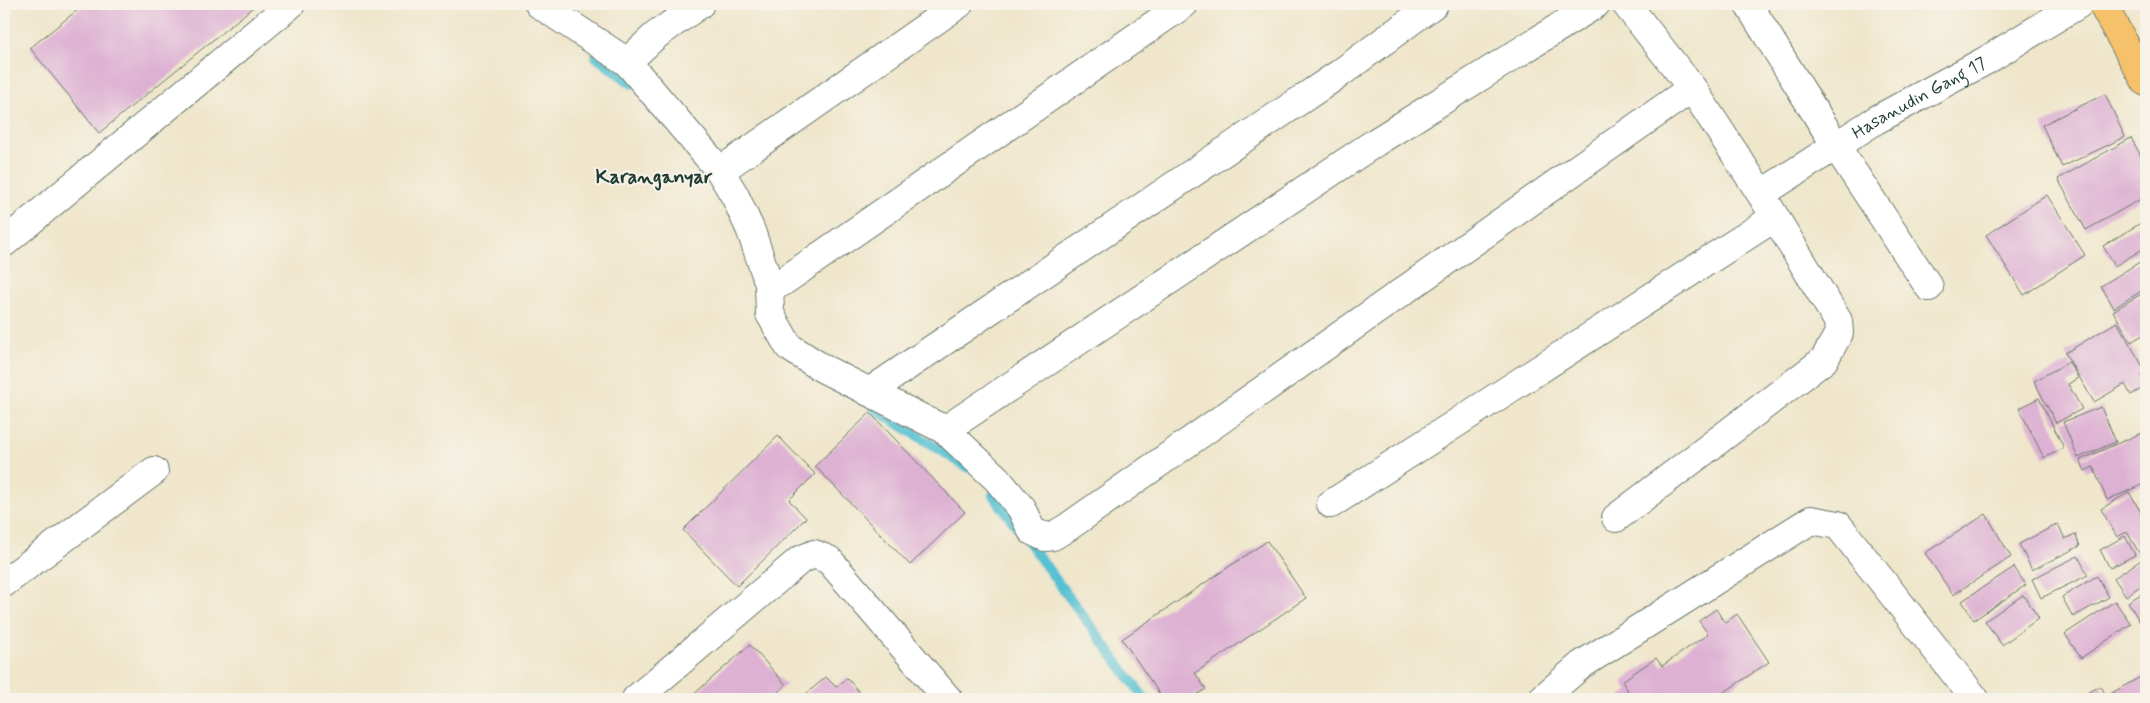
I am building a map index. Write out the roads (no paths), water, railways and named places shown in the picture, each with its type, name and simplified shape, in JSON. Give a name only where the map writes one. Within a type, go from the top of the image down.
[{"type":"main road","points":[[2102,4],[2146,82]]},
{"type":"street","points":[[4,243],[292,4]]},
{"type":"street","points":[[538,4],[627,62],[720,171],[735,196],[751,231],[769,284],[770,314],[789,347],[869,392],[944,430],[996,479],[1021,508],[1032,531],[1044,537],[1053,536],[1692,88]]},
{"type":"street","points":[[627,62],[655,36],[700,4]]},
{"type":"street","points":[[720,171],[959,4]]},
{"type":"street","points":[[769,284],[781,283],[1184,4]]},
{"type":"street","points":[[869,392],[1339,74],[1434,4]]},
{"type":"street","points":[[944,430],[1376,142],[1596,4]]},
{"type":"street","points":[[1616,518],[1824,360],[1833,347],[1839,332],[1838,321],[1761,194],[1692,88],[1626,4]]},
{"type":"street","points":[[1748,4],[1836,146],[1929,287]]},
{"type":"street","name":"Hasanudin Gang 17","points":[[1761,194],[1876,120],[1986,61],[2079,4]]},
{"type":"street","points":[[1331,504],[1774,218]]},
{"type":"street","points":[[4,583],[154,471]]},
{"type":"street","points":[[1542,699],[1581,665],[1810,520],[1838,525],[1975,699]]},
{"type":"street","points":[[636,699],[800,560],[814,554],[829,560],[948,699]]},
{"type":"waterway","points":[[596,57],[632,84]]},
{"type":"waterway","points":[[873,408],[969,468]]},
{"type":"waterway","points":[[993,495],[1145,699]]},
{"type":"district","name":"Karanganyar","points":[[654,176]]}]
